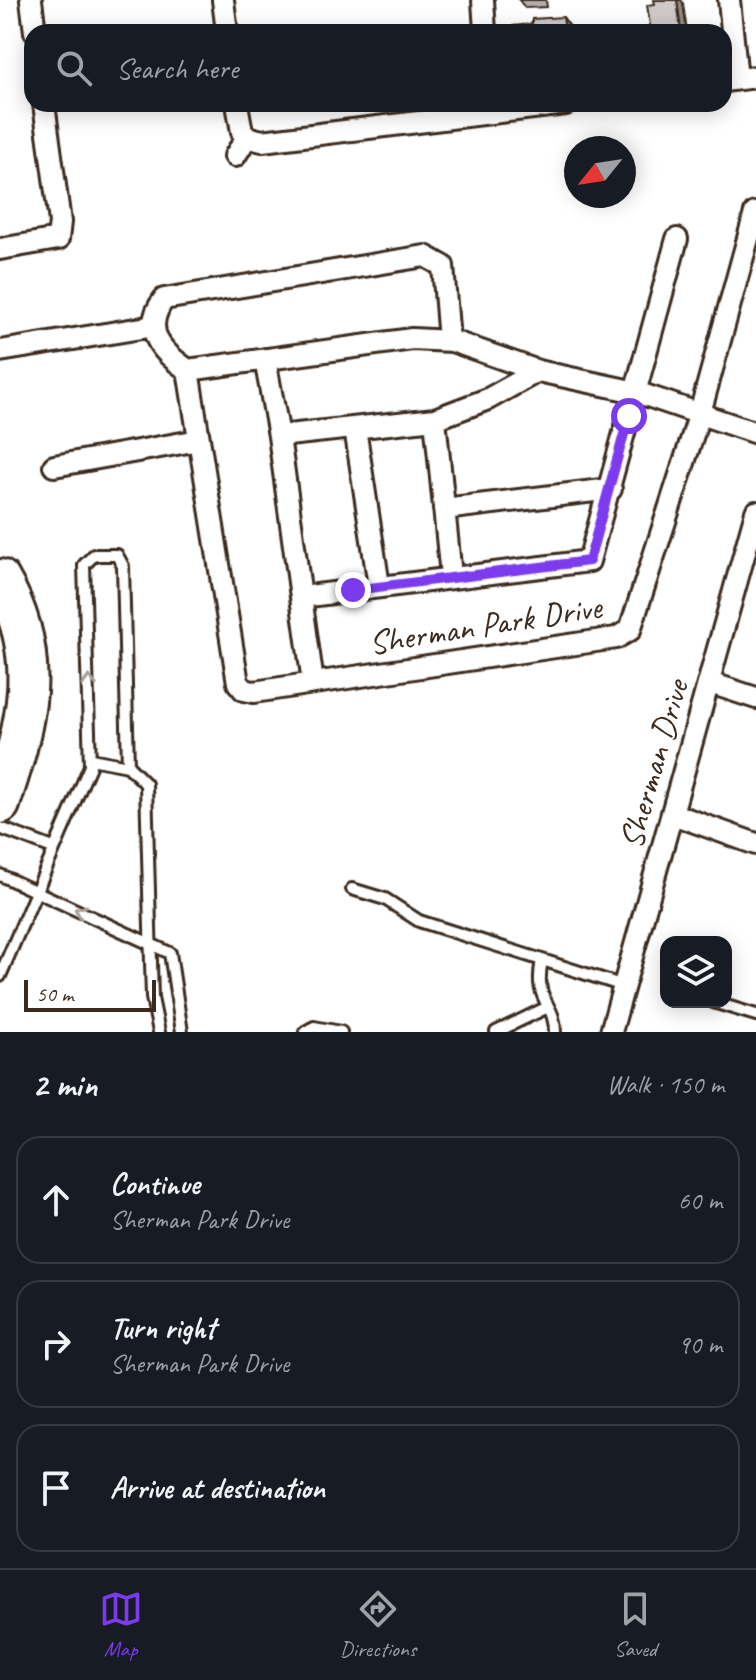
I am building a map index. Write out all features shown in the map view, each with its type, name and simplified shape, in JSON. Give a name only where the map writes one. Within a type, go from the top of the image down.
[{"type":"highway","points":[[0,579],[16,611],[28,668],[29,693],[0,804]]},
{"type":"street","points":[[31,0],[34,24]]},
{"type":"street","points":[[223,0],[226,24]]},
{"type":"street","points":[[483,0],[484,24]]},
{"type":"street","points":[[729,0],[739,79]]},
{"type":"street","points":[[0,249],[58,239],[60,222],[45,112]]},
{"type":"street","points":[[238,112],[242,132],[247,137],[262,141],[473,112]]},
{"type":"street","points":[[235,156],[247,137]]},
{"type":"street","name":"Sherman Park Drive","points":[[188,370],[238,683],[244,690],[254,692],[616,638],[630,630],[700,413],[755,213]]},
{"type":"street","name":"Sherman Park Drive","points":[[301,597],[589,561],[677,239]]},
{"type":"street","points":[[449,341],[443,266],[425,256],[164,299],[154,312],[154,338],[163,353],[188,370],[412,339],[449,341],[538,371],[636,392],[756,433]]},
{"type":"street","points":[[0,351],[154,326]]},
{"type":"street","points":[[265,359],[279,436],[313,683]]},
{"type":"street","points":[[279,436],[435,419],[488,399],[538,371]]},
{"type":"street","name":"Sherman Park Drive","points":[[435,419],[451,576]]},
{"type":"street","points":[[355,428],[379,586]]},
{"type":"street","points":[[54,466],[199,440]]},
{"type":"street","points":[[444,509],[611,489]]},
{"type":"street","name":"Sherman Drive","points":[[611,1032],[756,512]]},
{"type":"street","points":[[710,683],[756,698]]},
{"type":"street","points":[[673,814],[756,844]]},
{"type":"lane","points":[[0,976],[91,759],[84,565],[90,556],[113,554],[123,566],[128,766]]},
{"type":"lane","points":[[91,759],[128,766],[144,778],[147,792],[152,998],[159,1032]]},
{"type":"lane","points":[[0,828],[53,848]]},
{"type":"lane","points":[[0,875],[170,953],[182,1032]]},
{"type":"lane","points":[[352,889],[385,899],[419,921],[624,986]]},
{"type":"lane","points":[[542,960],[537,981],[555,1032]]},
{"type":"lane","points":[[496,1032],[548,1007]]},
{"type":"lane","points":[[732,1008],[756,1015]]},
{"type":"lane","points":[[305,1032],[314,1027],[341,1032]]},
{"type":"building","points":[[654,0],[677,0],[680,24],[650,24],[647,5],[655,4]]},
{"type":"building","points":[[563,17],[564,24],[532,24],[532,19]]},
{"type":"route","points":[[353,590],[589,561],[629,416]]}]
